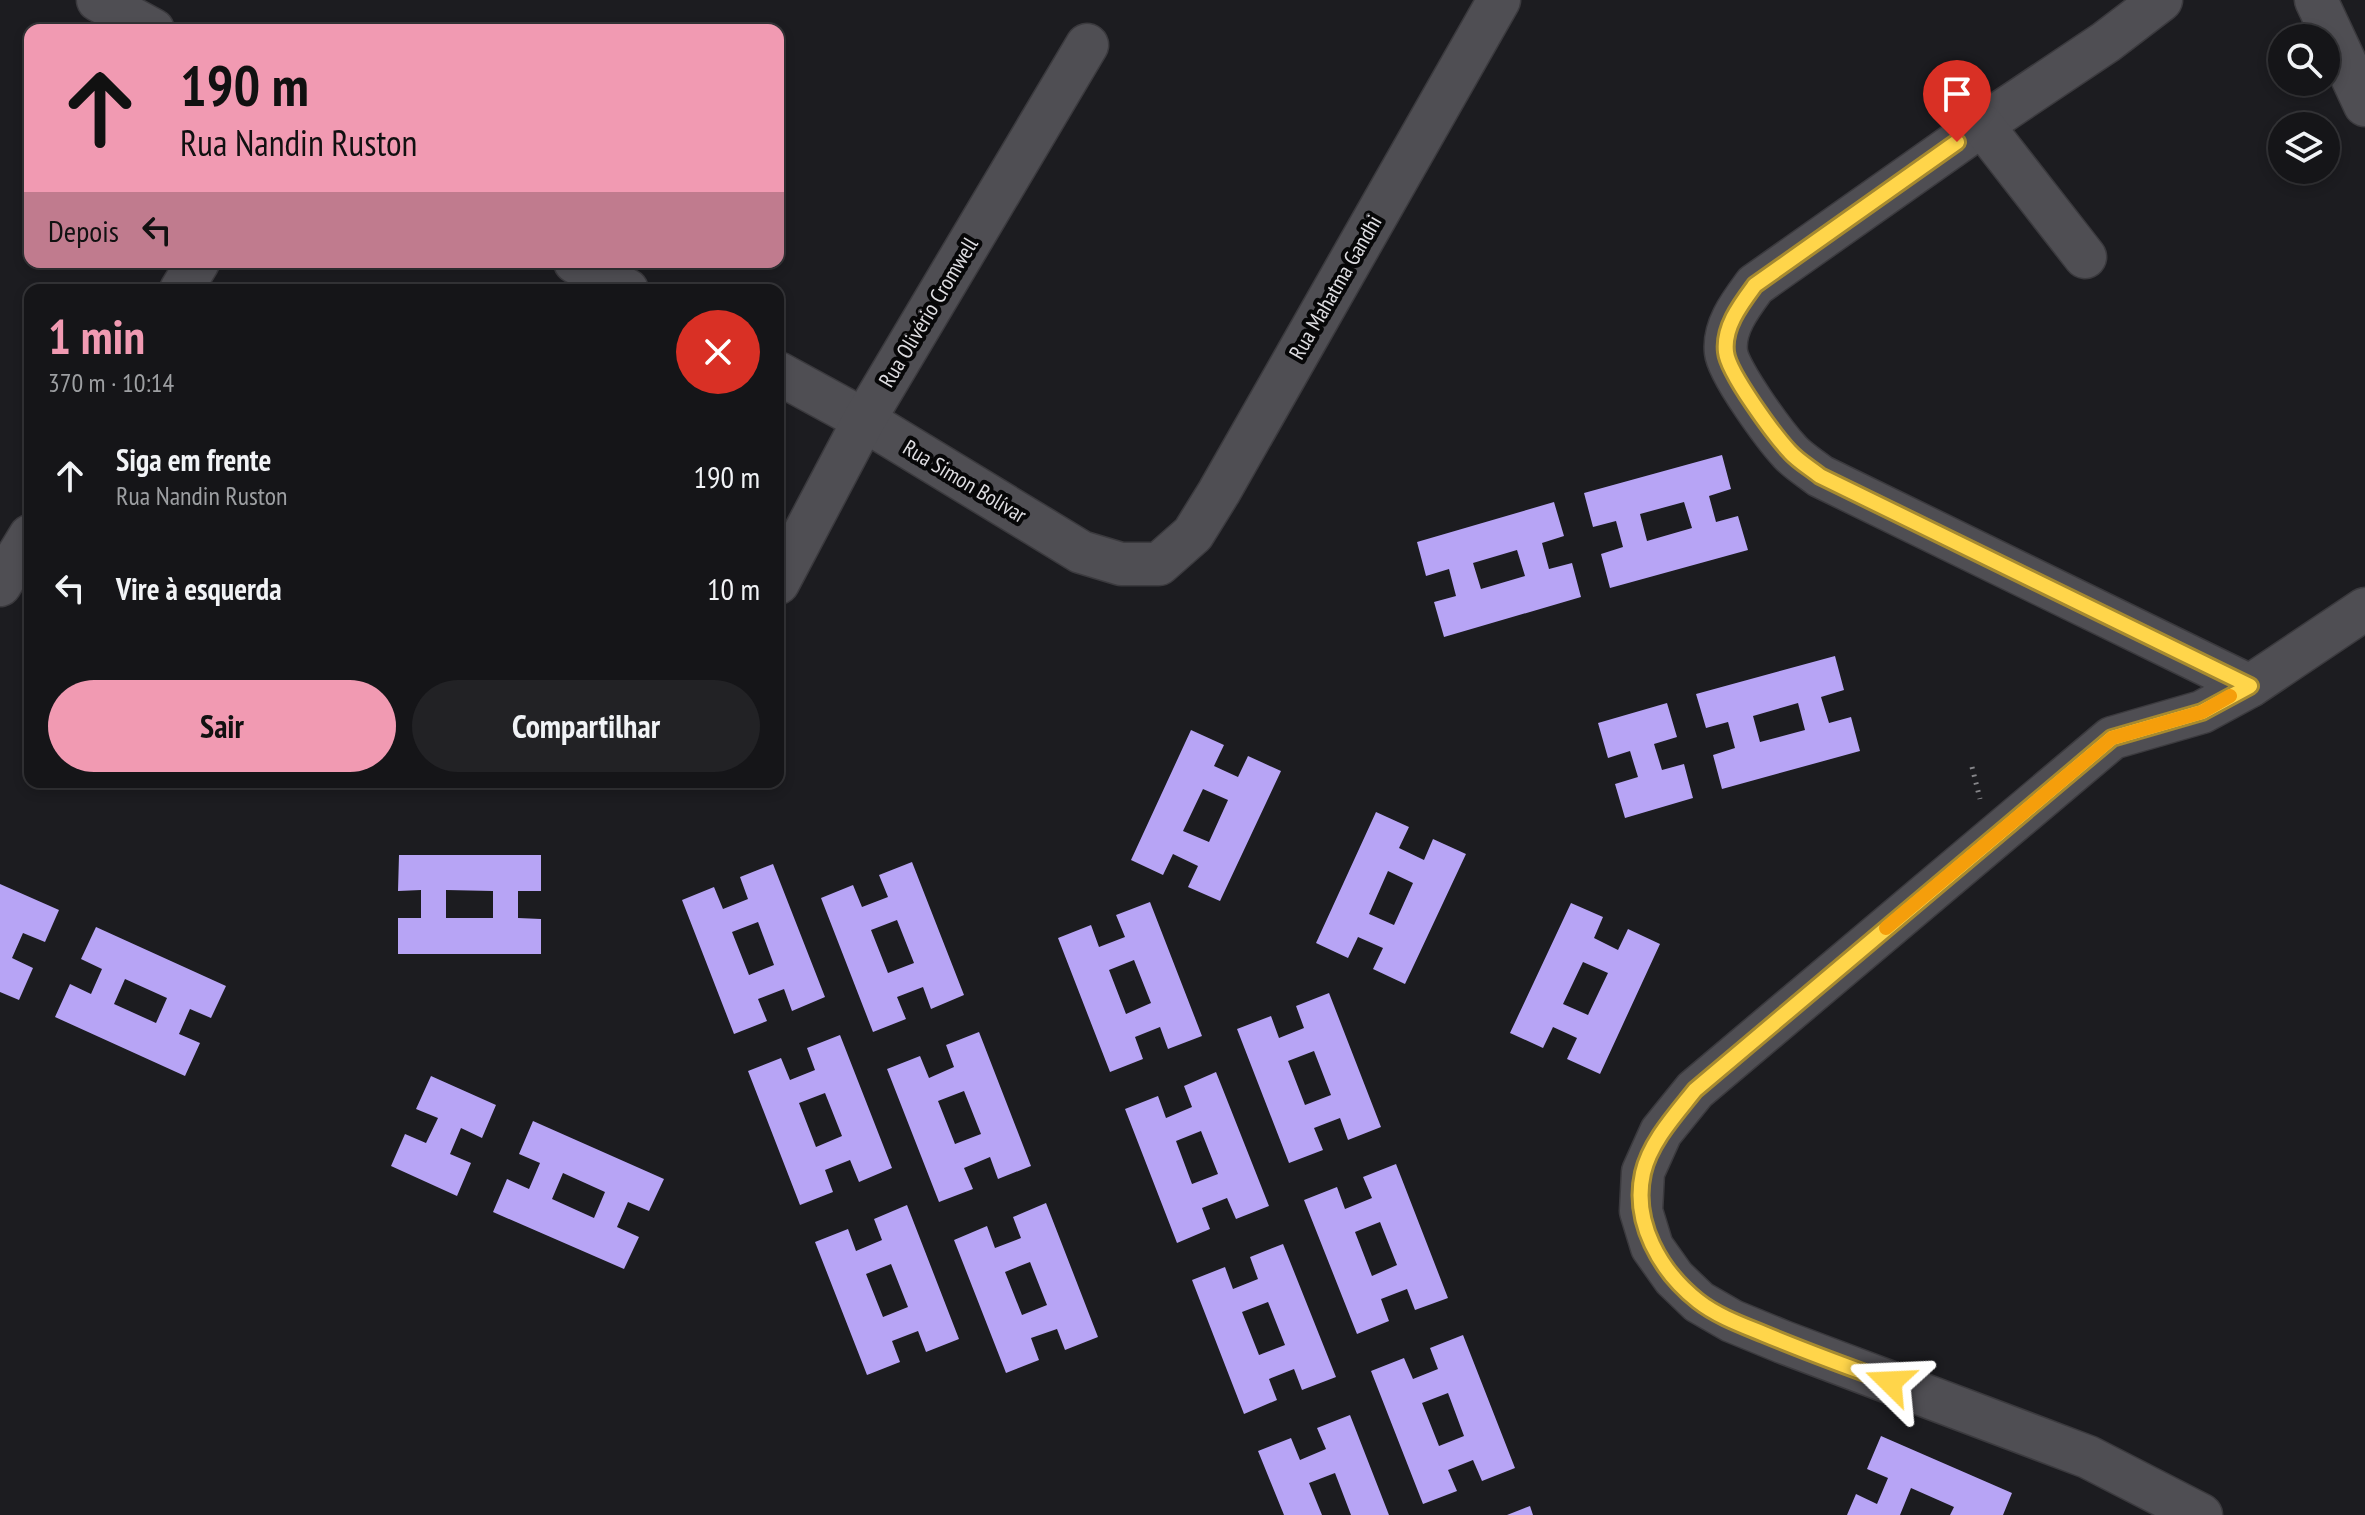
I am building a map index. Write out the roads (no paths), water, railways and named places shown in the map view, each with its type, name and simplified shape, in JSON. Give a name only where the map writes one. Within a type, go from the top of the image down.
[{"type":"street","points":[[98,0],[142,24]]},
{"type":"street","name":"Rua Mahatma Gandhi","points":[[1159,564],[1193,534],[1219,492],[1499,0]]},
{"type":"street","points":[[2161,0],[2106,42],[1755,285],[1727,331],[1726,354],[1769,426],[1791,454],[1820,476],[2250,686]]},
{"type":"street","points":[[2316,0],[2365,105]]},
{"type":"street","name":"Rua Olivério Cromwell","points":[[784,572],[864,420],[1087,45]]},
{"type":"street","points":[[1982,125],[2085,257]]},
{"type":"street","points":[[585,268],[615,284]]},
{"type":"street","name":"Rua Simon Bolívar","points":[[784,376],[864,420],[1081,552],[1121,564],[1159,564]]},
{"type":"street","points":[[0,585],[24,546]]},
{"type":"street","points":[[2201,1515],[2088,1457],[1732,1321],[1699,1302],[1674,1278],[1652,1247],[1641,1211],[1643,1172],[1661,1132],[1695,1090],[2112,738],[2202,712],[2250,686],[2365,609]]}]
